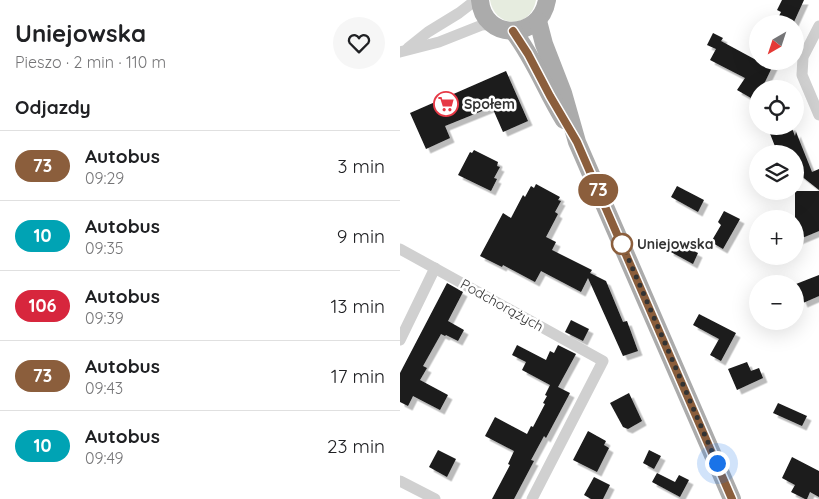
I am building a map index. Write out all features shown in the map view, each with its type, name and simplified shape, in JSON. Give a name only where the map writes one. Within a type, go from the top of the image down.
[{"type":"main road","points":[[480,0],[483,11],[492,24],[513,31],[526,28],[538,21],[545,8],[546,0]]},
{"type":"main road","points":[[538,21],[544,44],[563,93],[577,142]]},
{"type":"main road","points":[[513,31],[528,54],[577,142],[732,499]]},
{"type":"street","points":[[402,52],[428,32],[459,14],[476,0]]},
{"type":"street","points":[[402,52],[439,42],[482,25],[492,24]]},
{"type":"street","points":[[819,26],[803,56],[802,75],[819,115]]},
{"type":"street","name":"Podchorążych","points":[[400,249],[603,361],[532,499]]},
{"type":"street","points":[[400,340],[435,268]]},
{"type":"street","points":[[400,481],[435,499]]},
{"type":"shaded area","points":[[490,0],[536,0],[533,10],[527,16],[513,22],[499,16],[493,10]]},
{"type":"building","points":[[782,0],[804,0],[797,15],[780,15],[781,12],[777,10]]},
{"type":"building","points":[[713,33],[723,38],[721,41],[749,56],[749,70],[771,70],[766,80],[749,80],[749,97],[737,90],[745,78],[710,60],[716,49],[707,45]]},
{"type":"building","points":[[506,71],[528,121],[503,132],[492,107],[445,126],[450,138],[426,149],[410,113]]},
{"type":"building","points":[[771,135],[797,135],[801,145],[774,145]]},
{"type":"building","points":[[474,150],[498,162],[497,166],[500,167],[494,178],[497,179],[491,191],[458,175],[470,152],[472,153]]},
{"type":"building","points":[[804,152],[812,172],[819,169],[819,190],[804,178]]},
{"type":"building","points":[[536,184],[560,197],[558,200],[561,201],[555,212],[558,214],[546,237],[556,242],[552,250],[592,270],[590,273],[606,281],[623,322],[627,321],[638,351],[623,356],[588,278],[581,292],[541,271],[535,282],[503,265],[502,267],[480,256],[503,213],[511,218],[523,195],[525,197],[531,186],[534,188]]},
{"type":"building","points":[[677,186],[704,200],[698,212],[671,197]]},
{"type":"building","points":[[804,191],[819,191],[819,231],[804,237],[804,210],[795,210],[795,200],[804,200]]},
{"type":"building","points":[[724,211],[740,219],[723,249],[711,242],[721,225],[718,222]]},
{"type":"building","points":[[674,241],[698,253],[693,264],[669,251]]},
{"type":"building","points":[[819,275],[819,296],[804,303],[804,281]]},
{"type":"building","points":[[447,283],[463,292],[448,321],[464,330],[458,341],[441,334],[423,366],[427,368],[420,380],[448,395],[440,410],[413,396],[408,406],[400,402],[400,373]]},
{"type":"building","points":[[699,314],[736,333],[721,361],[710,355],[719,339],[693,325]]},
{"type":"building","points":[[571,320],[589,329],[583,341],[565,332]]},
{"type":"building","points":[[517,345],[546,360],[550,351],[554,353],[558,345],[576,354],[558,387],[570,393],[546,438],[544,436],[531,460],[534,461],[514,499],[492,499],[510,465],[508,464],[514,451],[485,436],[495,417],[527,434],[531,426],[533,427],[545,404],[543,403],[547,396],[545,395],[550,385],[522,370],[526,362],[512,355]]},
{"type":"building","points":[[747,362],[751,371],[759,368],[763,378],[737,390],[728,369]]},
{"type":"building","points":[[629,393],[642,421],[628,429],[623,427],[610,403]]},
{"type":"building","points":[[778,403],[807,416],[802,426],[773,413]]},
{"type":"building","points":[[588,431],[606,441],[604,445],[609,448],[597,472],[573,460]]},
{"type":"building","points":[[438,450],[456,459],[447,477],[429,467]]},
{"type":"building","points":[[649,450],[661,456],[654,469],[643,463]]},
{"type":"building","points":[[792,457],[819,471],[819,497],[810,492],[807,499],[805,499],[791,492],[795,485],[782,478]]},
{"type":"building","points":[[657,473],[675,482],[679,475],[689,480],[680,497],[652,482]]},
{"type":"building","points":[[594,477],[610,485],[603,499],[591,499],[584,495]]},
{"type":"bus line","name":"73","points":[[513,31],[528,54],[577,142],[732,499]]},
{"type":"place","name":"Społem","points":[[446,104]]},
{"type":"place","name":"Uniejowska","points":[[622,244]]},
{"type":"route","points":[[622,244],[717,463]]}]
